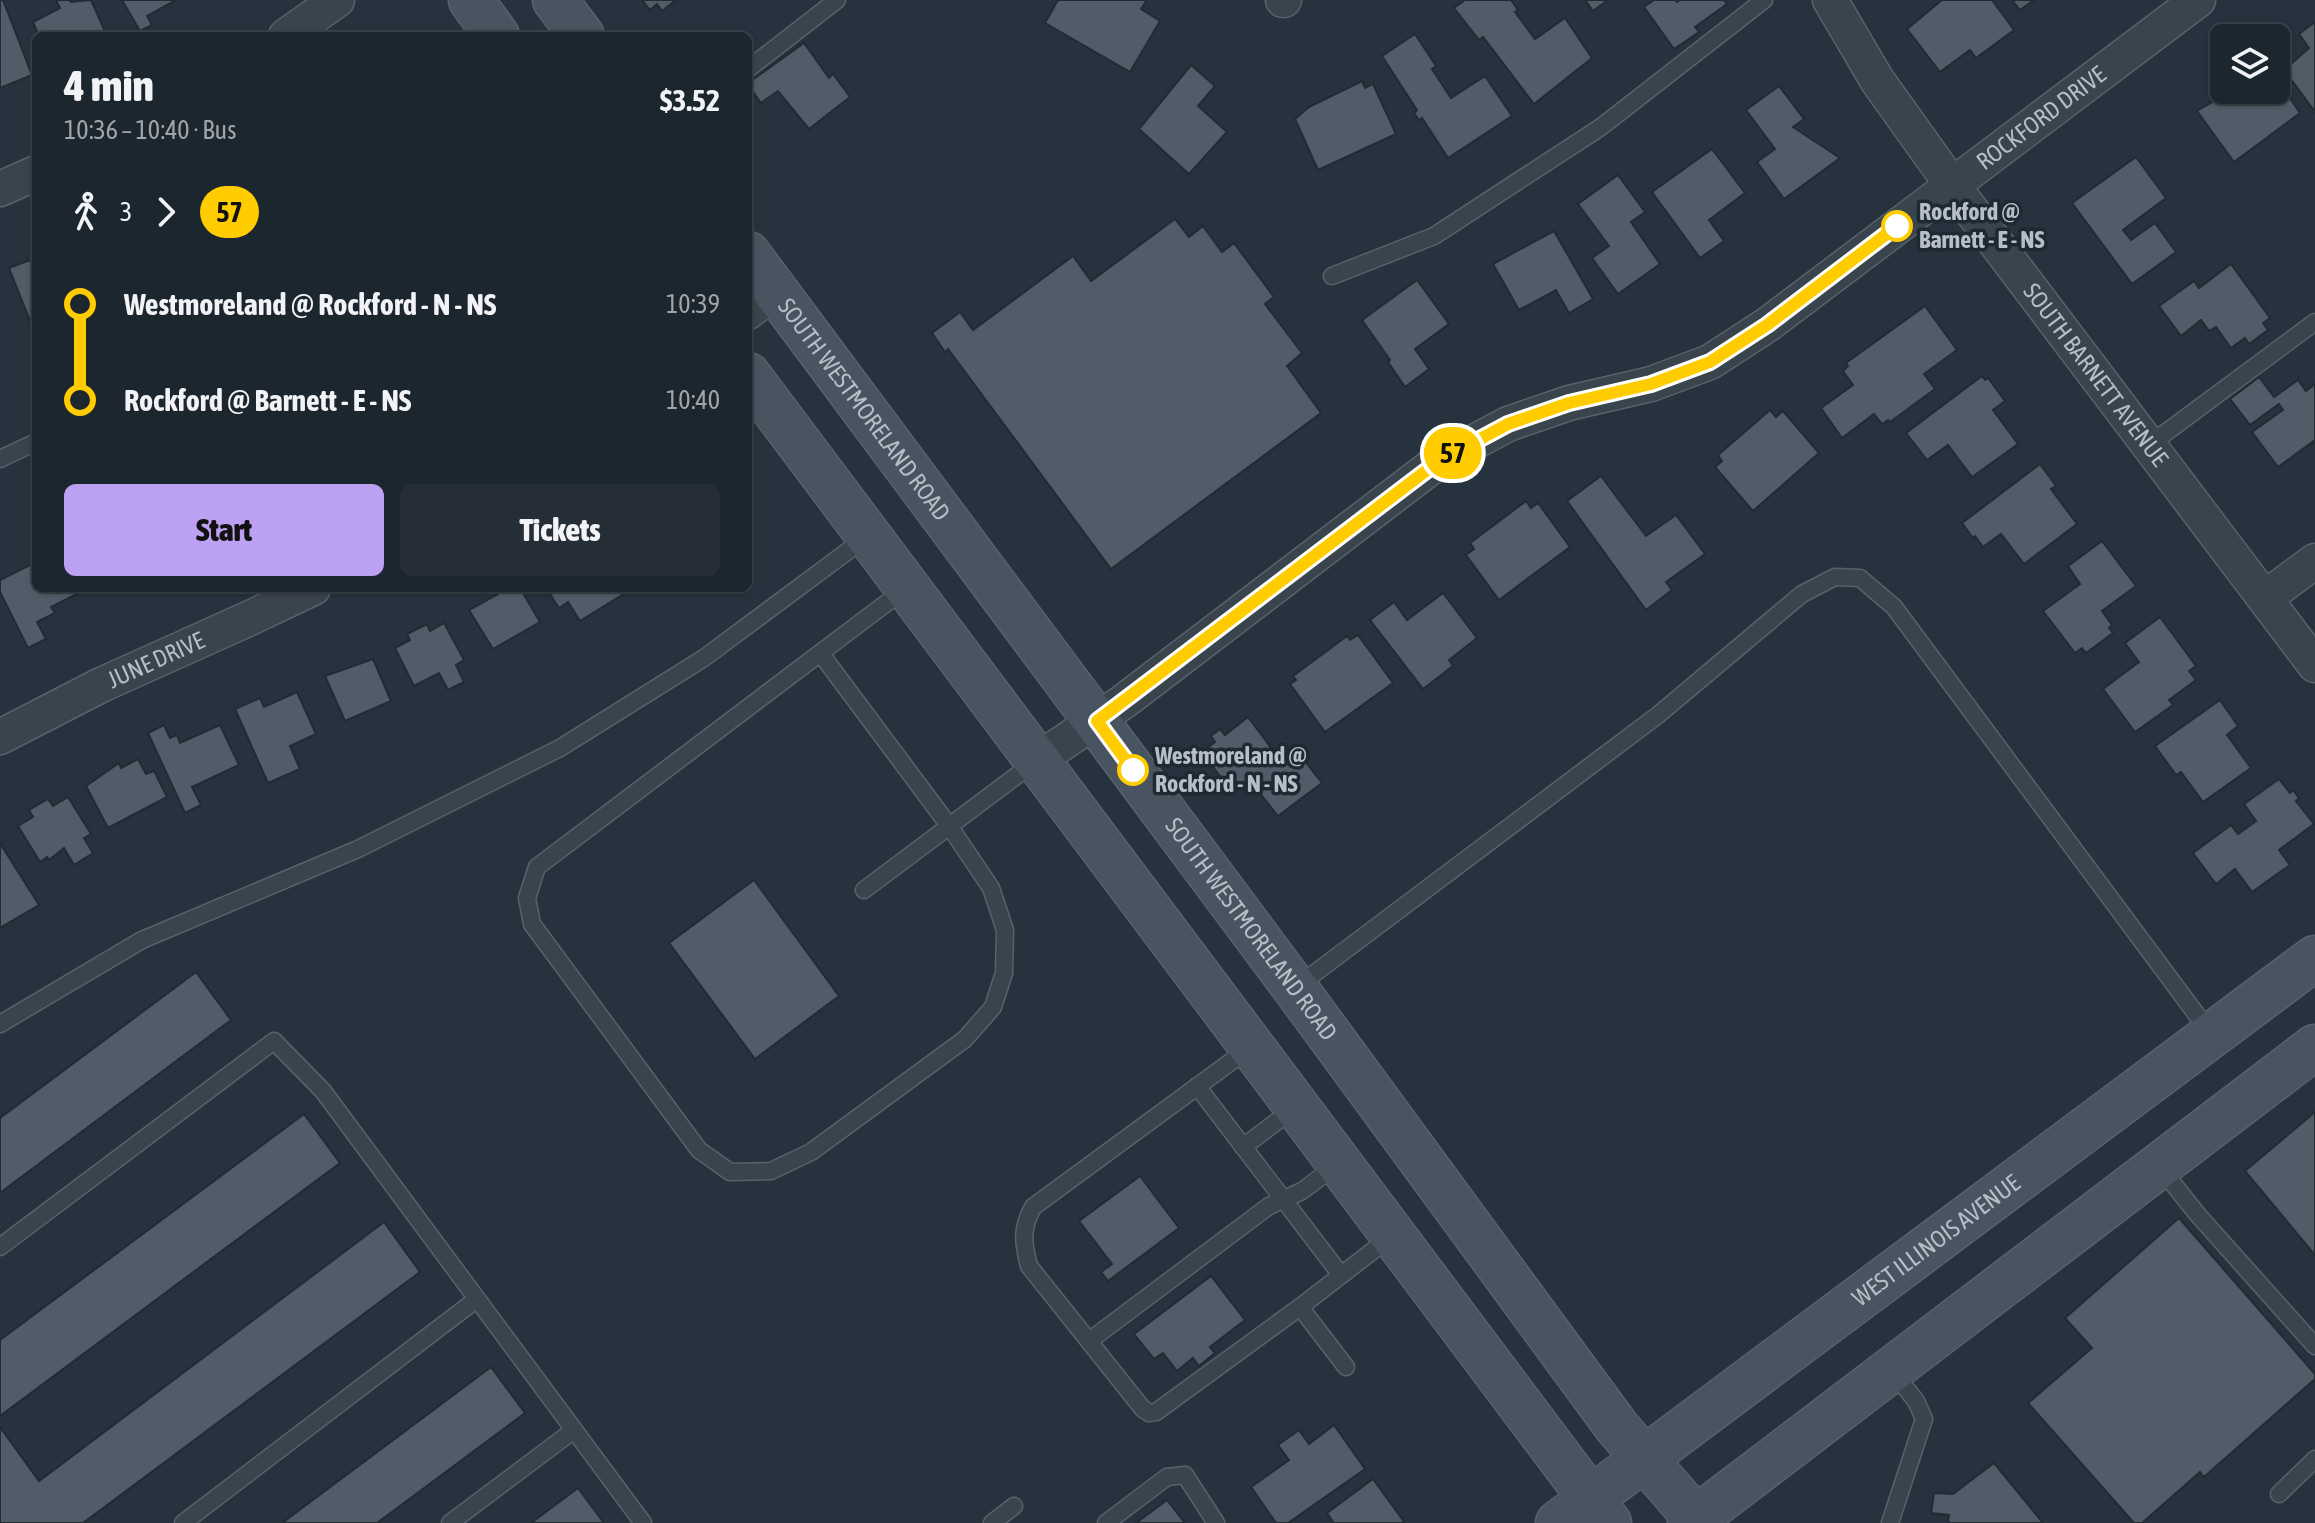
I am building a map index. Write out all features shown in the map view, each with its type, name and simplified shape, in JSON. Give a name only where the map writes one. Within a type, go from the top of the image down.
[{"type":"main road","points":[[471,0],[494,32]]},
{"type":"main road","points":[[555,0],[579,32]]},
{"type":"main road","name":"SOUTH WESTMORELAND ROAD","points":[[752,267],[762,301],[1097,721],[1608,1415],[1696,1521]]},
{"type":"main road","points":[[752,380],[1393,1235],[1586,1515]]},
{"type":"main road","name":"WEST ILLINOIS AVENUE","points":[[1586,1515],[1643,1460],[2315,958]]},
{"type":"main road","points":[[1696,1521],[2158,1164],[2315,1047]]},
{"type":"street","points":[[292,32],[337,0]]},
{"type":"street","name":"SOUTH BARNETT AVENUE","points":[[1830,0],[1877,80],[1952,185],[2315,665]]},
{"type":"street","name":"ROCKFORD DRIVE","points":[[1036,761],[1097,721],[1439,461],[1508,424],[1569,403],[1651,384],[1710,362],[1767,325],[2198,0]]},
{"type":"street","points":[[0,189],[32,175]]},
{"type":"street","points":[[2265,598],[2315,561]]},
{"type":"street","name":"JUNE DRIVE","points":[[0,737],[101,685],[305,592]]},
{"type":"lane","points":[[752,66],[837,0]]},
{"type":"lane","points":[[1332,276],[1434,236],[1601,127],[1764,0]]},
{"type":"lane","points":[[2149,445],[2315,322]]},
{"type":"lane","points":[[0,459],[32,444]]},
{"type":"lane","points":[[0,1024],[142,940],[358,849],[560,748],[704,658],[869,535]]},
{"type":"lane","points":[[1295,988],[1658,715],[1802,594],[1835,577],[1860,578],[1894,607],[2212,1036]]},
{"type":"lane","points":[[821,654],[950,827],[991,888],[1005,930],[1004,973],[993,1007],[965,1039],[811,1152],[771,1171],[730,1172],[699,1150],[541,937],[532,924],[527,898],[537,867],[908,586]]},
{"type":"lane","points":[[864,890],[1036,761]]},
{"type":"lane","points":[[0,1247],[274,1041],[323,1091],[643,1523]]},
{"type":"lane","points":[[1252,1046],[1033,1207],[1024,1222],[1024,1248],[1029,1266],[1143,1409],[1152,1413],[1300,1307],[1393,1235]]},
{"type":"lane","points":[[1197,1086],[1341,1275]]},
{"type":"lane","points":[[1243,1147],[1297,1106]]},
{"type":"lane","points":[[1089,1341],[1269,1206],[1302,1191],[1339,1163]]},
{"type":"lane","points":[[2158,1164],[2198,1215],[2315,1346]]},
{"type":"lane","points":[[183,1523],[477,1299]]},
{"type":"lane","points":[[1300,1307],[1346,1367]]},
{"type":"lane","points":[[1890,1523],[1924,1419],[1916,1401],[1891,1370]]},
{"type":"lane","points":[[450,1523],[574,1430]]},
{"type":"lane","points":[[2279,1494],[2315,1459]]},
{"type":"lane","points":[[1106,1523],[1167,1477],[1185,1475],[1216,1523]]},
{"type":"lane","points":[[992,1523],[1014,1506]]},
{"type":"building","points":[[0,0],[3,0],[32,75],[0,88]]},
{"type":"building","points":[[56,0],[91,0],[105,32],[37,32],[33,22],[60,8]]},
{"type":"building","points":[[122,0],[176,0],[147,16],[152,25],[140,31]]},
{"type":"building","points":[[642,0],[676,0],[662,11],[657,4],[650,10]]},
{"type":"building","points":[[1058,0],[1147,0],[1141,9],[1160,21],[1130,72],[1045,23]]},
{"type":"building","points":[[1465,0],[1511,0],[1518,10],[1515,12],[1535,39],[1565,18],[1592,58],[1534,104],[1483,37],[1479,40],[1454,8]]},
{"type":"building","points":[[1585,0],[1608,0],[1593,11]]},
{"type":"building","points":[[1654,0],[1724,0],[1727,4],[1695,27],[1699,32],[1674,49],[1644,7]]},
{"type":"building","points":[[1942,0],[1992,0],[2014,30],[1976,58],[1970,50],[1940,72],[1907,29]]},
{"type":"building","points":[[2012,0],[2034,0],[2020,10]]},
{"type":"building","points":[[2315,22],[2315,112],[2290,78],[2290,65],[2309,48],[2299,34]]},
{"type":"building","points":[[1415,34],[1436,66],[1432,69],[1451,98],[1485,76],[1512,116],[1448,158],[1422,118],[1419,120],[1414,113],[1417,110],[1382,56]]},
{"type":"building","points":[[804,43],[829,78],[833,74],[850,97],[809,129],[778,91],[761,103],[752,91],[752,80]]},
{"type":"building","points":[[1191,65],[1215,86],[1198,106],[1227,132],[1189,174],[1139,129]]},
{"type":"building","points":[[1362,81],[1365,88],[1373,84],[1396,134],[1318,170],[1295,119],[1309,107]]},
{"type":"building","points":[[1779,86],[1804,119],[1793,127],[1840,158],[1784,199],[1757,162],[1775,149],[1746,110]]},
{"type":"building","points":[[2290,98],[2300,113],[2234,162],[2197,111],[2210,103],[2290,104]]},
{"type":"building","points":[[1712,149],[1745,193],[1709,220],[1724,241],[1700,258],[1652,192]]},
{"type":"building","points":[[2136,157],[2166,198],[2123,230],[2131,240],[2155,223],[2176,252],[2132,284],[2072,203]]},
{"type":"building","points":[[1618,175],[1645,212],[1631,222],[1660,264],[1618,294],[1592,258],[1609,246],[1578,204]]},
{"type":"building","points":[[1175,219],[1189,237],[1203,226],[1222,252],[1234,243],[1274,297],[1265,304],[1302,353],[1287,366],[1321,413],[1111,569],[948,349],[945,352],[932,333],[960,312],[973,330],[1073,256],[1091,281]]},
{"type":"building","points":[[1554,231],[1593,299],[1569,313],[1556,290],[1519,310],[1493,264]]},
{"type":"building","points":[[30,260],[32,326],[9,268]]},
{"type":"building","points":[[2231,264],[2270,318],[2263,323],[2268,330],[2249,344],[2245,338],[2231,348],[2216,327],[2209,331],[2201,320],[2181,336],[2159,306],[2194,281],[2199,288]]},
{"type":"building","points":[[1417,280],[1449,324],[1415,349],[1429,369],[1405,387],[1362,320]]},
{"type":"building","points":[[1925,306],[1957,350],[1924,374],[1935,389],[1890,422],[1888,420],[1882,424],[1874,414],[1842,438],[1821,408],[1853,385],[1843,371],[1848,366],[1846,363]]},
{"type":"building","points":[[1982,376],[1985,380],[1988,378],[2005,401],[1993,410],[2018,444],[1972,477],[1948,445],[1927,460],[1906,433]]},
{"type":"building","points":[[2259,377],[2274,397],[2298,380],[2306,391],[2315,384],[2315,440],[2278,467],[2252,432],[2283,410],[2279,404],[2250,425],[2230,399]]},
{"type":"building","points":[[1770,410],[1776,417],[1783,411],[1819,453],[1753,511],[1715,467],[1722,461],[1718,455]]},
{"type":"building","points":[[2040,464],[2056,486],[2051,489],[2077,524],[2024,564],[2001,534],[1983,547],[1962,523]]},
{"type":"building","points":[[1601,476],[1646,536],[1676,515],[1705,554],[1666,582],[1672,590],[1646,610],[1567,501]]},
{"type":"building","points":[[1526,501],[1531,508],[1538,503],[1570,547],[1499,600],[1466,555],[1474,549],[1470,543]]},
{"type":"building","points":[[2102,541],[2136,586],[2102,611],[2112,625],[2109,628],[2113,633],[2086,653],[2082,648],[2075,653],[2043,611],[2080,584],[2068,566]]},
{"type":"building","points":[[32,564],[32,592],[81,592],[51,607],[55,613],[37,622],[46,639],[28,648],[0,592],[0,580]]},
{"type":"building","points":[[522,592],[540,622],[493,649],[469,610],[498,594]]},
{"type":"building","points":[[549,592],[620,592],[622,595],[580,621],[568,602],[559,608]]},
{"type":"building","points":[[1443,593],[1477,638],[1449,660],[1453,666],[1423,689],[1370,620],[1394,602],[1407,620]]},
{"type":"building","points":[[2160,617],[2196,666],[2189,671],[2196,680],[2169,700],[2173,705],[2135,732],[2103,689],[2139,662],[2125,643]]},
{"type":"building","points":[[444,623],[464,660],[456,665],[464,682],[448,690],[439,673],[414,686],[395,648],[410,640],[407,634],[427,624],[430,631]]},
{"type":"building","points":[[1358,635],[1393,683],[1325,732],[1290,684],[1296,680],[1293,676],[1347,636],[1350,640]]},
{"type":"building","points":[[373,659],[391,701],[345,721],[325,676]]},
{"type":"building","points":[[297,692],[316,734],[290,746],[300,769],[268,783],[235,709],[260,698],[264,707]]},
{"type":"building","points":[[2220,700],[2238,726],[2227,735],[2251,768],[2203,802],[2181,772],[2176,775],[2155,746]]},
{"type":"building","points":[[1248,717],[1278,757],[1293,746],[1322,783],[1278,816],[1250,781],[1233,794],[1202,752],[1215,742],[1211,736],[1220,729],[1225,735]]},
{"type":"building","points":[[164,725],[170,738],[177,735],[180,743],[220,725],[239,765],[192,787],[201,805],[185,813],[148,733]]},
{"type":"building","points":[[138,759],[146,774],[154,771],[167,797],[108,828],[86,786],[119,763],[121,768]]},
{"type":"building","points":[[2279,779],[2290,793],[2293,790],[2299,798],[2296,801],[2314,824],[2279,850],[2290,865],[2252,892],[2235,869],[2216,884],[2193,853],[2231,825],[2238,834],[2256,821],[2244,804]]},
{"type":"building","points":[[68,797],[91,834],[84,838],[93,853],[74,865],[64,848],[49,860],[47,857],[40,862],[18,826],[33,817],[29,810],[48,799],[53,806]]},
{"type":"building","points":[[0,843],[39,905],[0,928]]},
{"type":"building","points":[[754,880],[839,996],[755,1059],[669,943]]},
{"type":"building","points":[[196,972],[231,1020],[0,1193],[0,1118]]},
{"type":"building","points":[[2315,1112],[2315,1255],[2245,1171]]},
{"type":"building","points":[[304,1114],[340,1163],[0,1416],[0,1340]]},
{"type":"building","points":[[1140,1176],[1179,1228],[1108,1281],[1101,1272],[1112,1264],[1079,1221]]},
{"type":"building","points":[[2179,1218],[2315,1374],[2315,1379],[2204,1477],[2200,1472],[2142,1523],[2134,1523],[2028,1403],[2092,1348],[2065,1318]]},
{"type":"building","points":[[384,1222],[420,1272],[83,1523],[0,1523],[0,1427],[39,1481]]},
{"type":"building","points":[[1211,1276],[1245,1320],[1210,1347],[1215,1353],[1199,1366],[1193,1358],[1177,1371],[1163,1353],[1154,1359],[1134,1334]]},
{"type":"building","points":[[491,1367],[525,1413],[377,1523],[282,1523]]},
{"type":"building","points":[[1334,1425],[1365,1469],[1288,1523],[1276,1523],[1251,1487],[1289,1460],[1278,1445],[1299,1430],[1309,1444]]},
{"type":"building","points":[[1994,1463],[2043,1523],[1950,1523],[1949,1515],[1931,1513],[1934,1493],[1953,1494]]},
{"type":"building","points":[[1373,1479],[1405,1523],[1334,1523],[1327,1513]]},
{"type":"building","points":[[578,1488],[604,1523],[531,1523]]},
{"type":"building","points":[[1167,1500],[1185,1523],[1136,1523]]},
{"type":"bus line","name":"57","points":[[1133,770],[1097,721],[1439,461],[1508,424],[1569,403],[1651,384],[1710,362],[1767,325],[1897,226]]},
{"type":"place","name":"Rockford @ Barnett - E - NS","points":[[1897,226]]},
{"type":"place","name":"Westmoreland @ Rockford - N - NS","points":[[1133,770]]}]
